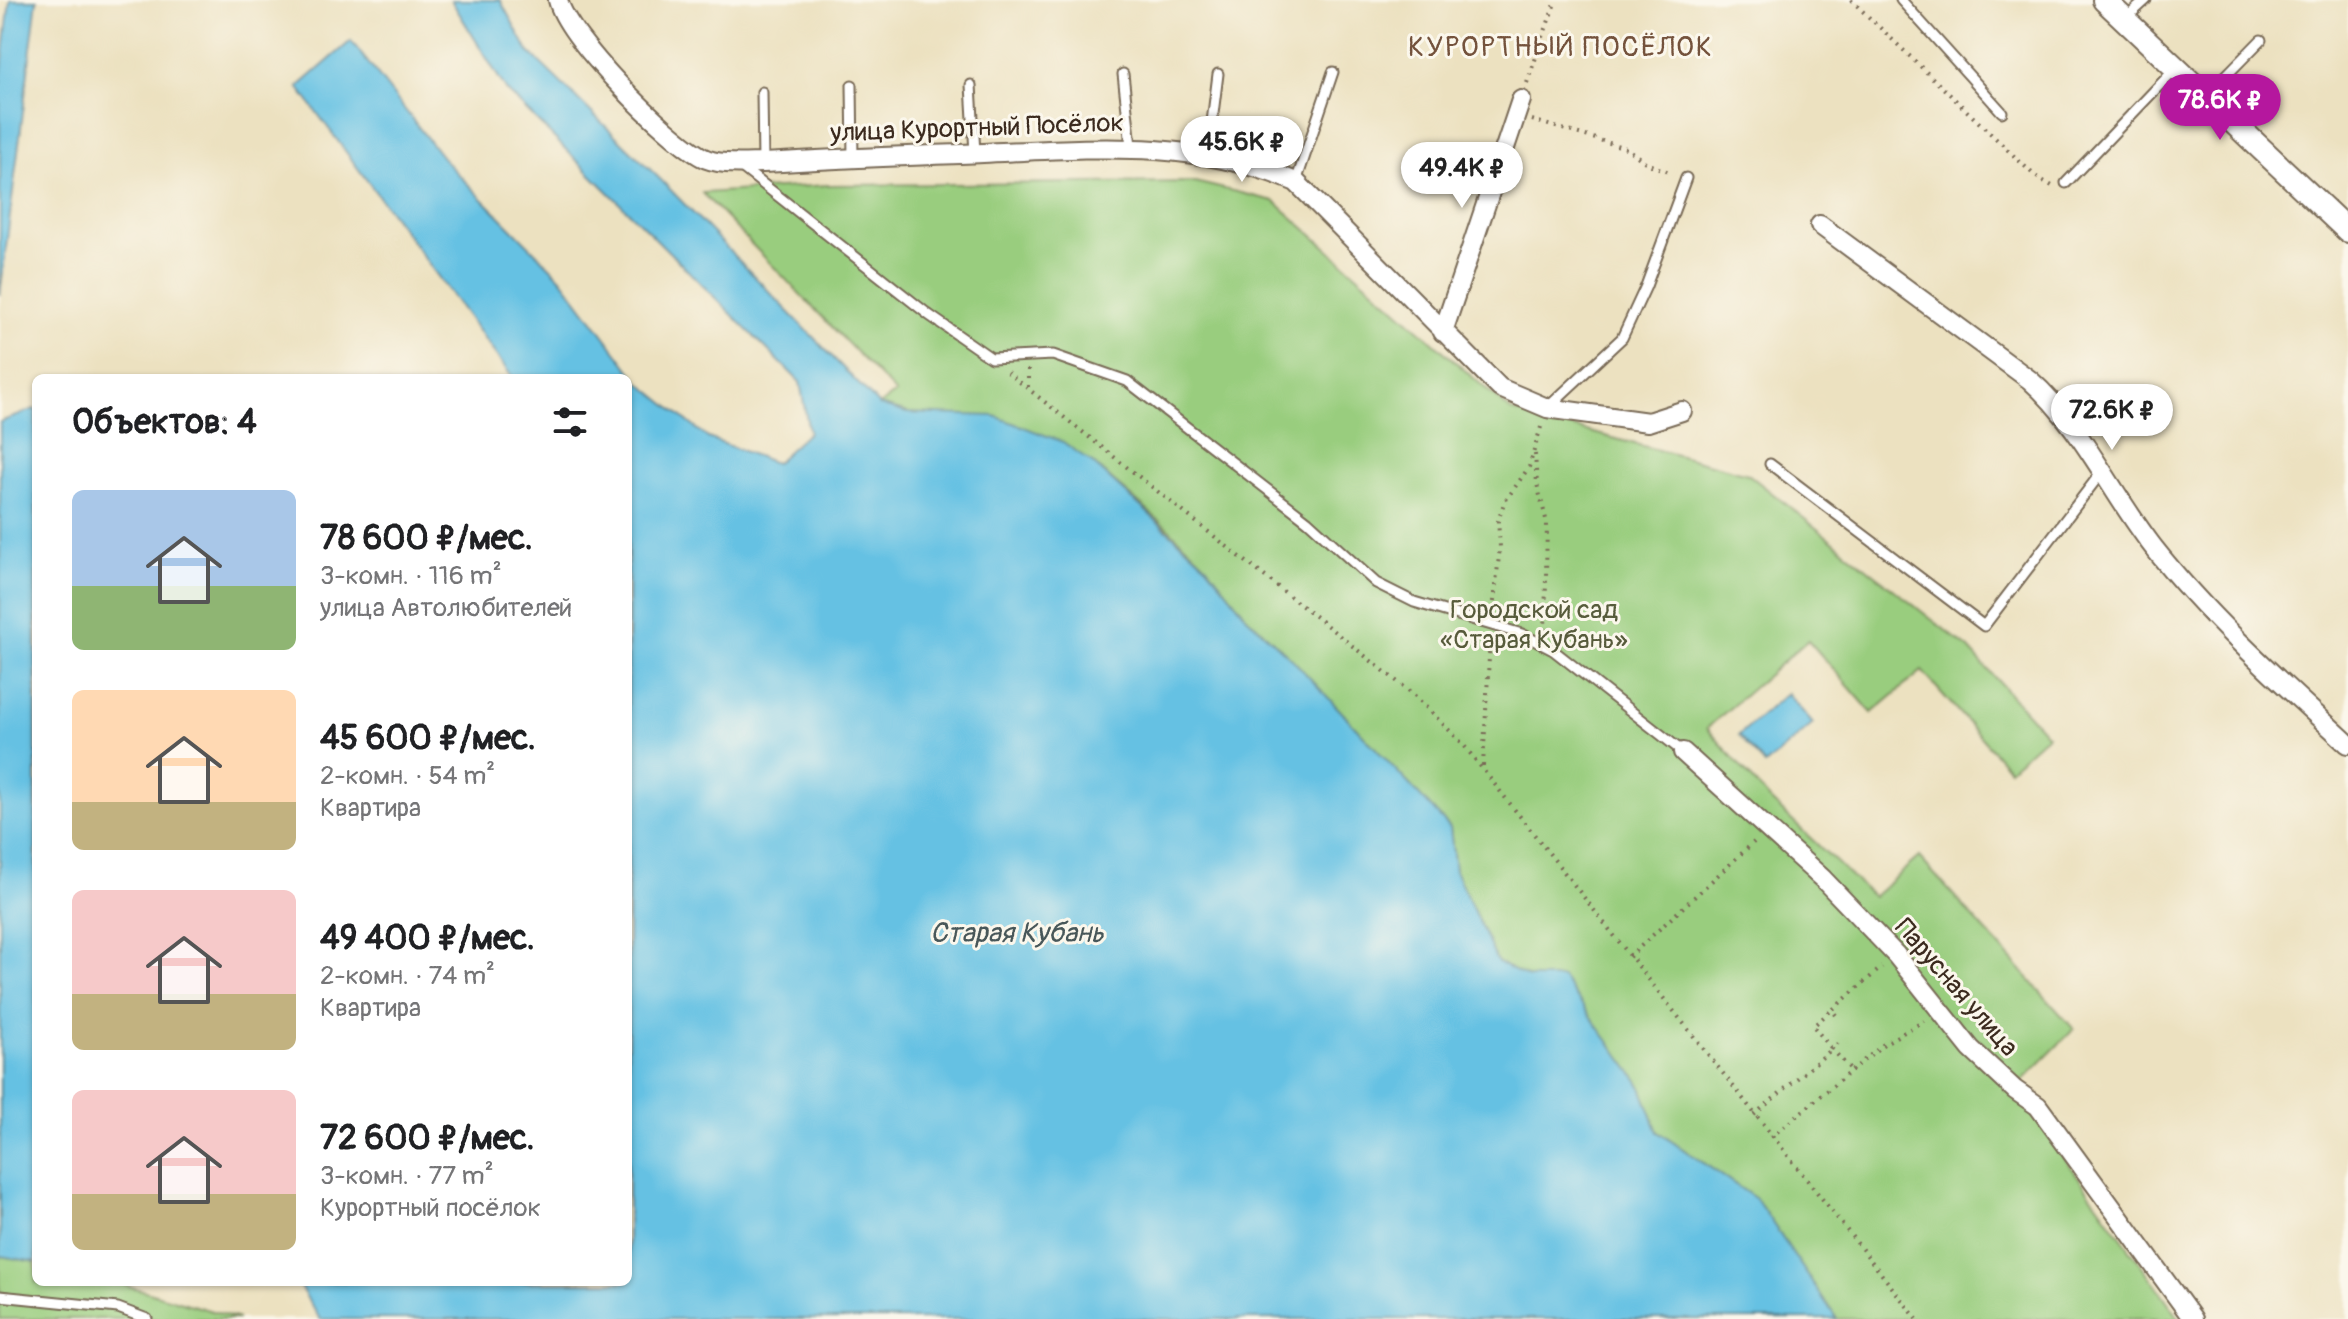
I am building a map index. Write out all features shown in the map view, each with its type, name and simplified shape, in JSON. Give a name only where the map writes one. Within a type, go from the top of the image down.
[{"type":"street","name":"улица Курортный Посёлок","points":[[558,0],[560,10],[584,43],[642,109],[704,159],[763,163],[1131,146],[1208,154],[1263,168],[1296,182],[1500,388],[1547,408],[1648,422],[1682,411]]},
{"type":"street","points":[[2104,0],[2348,231]]},
{"type":"street","points":[[1443,332],[1518,108]]},
{"type":"street","points":[[1820,225],[2030,380],[2057,404],[2154,547],[2215,617],[2348,744]]},
{"type":"street","name":"Парусная улица","points":[[1683,752],[1823,879],[1896,955],[1940,1012],[1991,1069],[2038,1106],[2193,1319]]},
{"type":"lane","points":[[1901,0],[2002,112]]},
{"type":"lane","points":[[2125,20],[2146,0]]},
{"type":"lane","points":[[2205,97],[2261,40]]},
{"type":"lane","points":[[2066,183],[2176,68]]},
{"type":"lane","points":[[1296,182],[1333,72]]},
{"type":"lane","points":[[1123,74],[1131,146]]},
{"type":"lane","points":[[1208,154],[1218,74]]},
{"type":"lane","points":[[852,85],[853,158]]},
{"type":"lane","points":[[971,85],[975,153]]},
{"type":"lane","points":[[762,92],[763,163]]},
{"type":"lane","points":[[735,162],[929,315],[991,358],[1053,355],[1127,381],[1308,521],[1376,583],[1414,602],[1522,634],[1545,646],[1683,752]]},
{"type":"lane","points":[[1547,408],[1622,338],[1646,286],[1686,178]]},
{"type":"lane","points":[[1770,464],[1984,626],[2101,473]]},
{"type":"lane","points":[[0,1296],[118,1308],[147,1319]]},
{"type":"path","points":[[1556,0],[1518,108],[1626,148],[1648,164],[1686,178]]},
{"type":"path","points":[[1851,0],[2035,176],[2055,187],[2066,183]]},
{"type":"path","points":[[991,358],[1413,694],[1483,768],[1917,1319]]},
{"type":"path","points":[[1483,768],[1491,624],[1500,547],[1498,521],[1504,503],[1529,467],[1547,408]]},
{"type":"path","points":[[1534,447],[1549,545],[1545,646]]},
{"type":"path","points":[[1629,957],[1769,829]]},
{"type":"path","points":[[1852,1071],[1813,1026],[1834,1012],[1896,955]]},
{"type":"path","points":[[1771,1137],[1885,1043],[1940,1012]]},
{"type":"path","points":[[1754,1115],[1838,1043]]},
{"type":"green space","name":"Городской сад «Старая Кубань»","points":[[1195,182],[1274,201],[1511,411],[1748,474],[1969,649],[2047,735],[2009,769],[1922,671],[1872,713],[1808,640],[1707,728],[1770,800],[1873,897],[1919,857],[2074,1029],[2015,1088],[2180,1319],[1837,1319],[1756,1199],[1658,1132],[1639,1082],[1562,979],[1529,978],[1498,963],[1455,871],[1450,828],[1292,659],[1249,619],[1207,566],[1091,462],[879,405],[896,393],[702,193],[828,185]]},
{"type":"green space","points":[[0,1256],[32,1261],[32,1286],[128,1286],[239,1319],[0,1319]]},
{"type":"water","points":[[10,0],[37,0],[0,295],[0,85]]},
{"type":"water","name":"Старая Кубань","points":[[451,0],[500,0],[528,51],[661,180],[879,405],[907,413],[995,416],[1063,442],[1091,462],[1207,566],[1249,619],[1292,659],[1450,828],[1455,871],[1498,963],[1529,978],[1562,978],[1639,1082],[1658,1132],[1756,1199],[1837,1319],[320,1319],[299,1286],[632,1286],[632,374],[510,374],[298,87],[351,41],[445,161],[561,278],[639,382],[708,438],[775,463],[809,432],[800,382],[507,91]]},
{"type":"water","points":[[32,410],[32,1261],[0,1256],[0,422]]},
{"type":"water","points":[[1787,693],[1813,724],[1765,765],[1739,735]]},
{"type":"district","name":"КУРОРТНЫЙ ПОСЁЛОК","points":[[1561,46]]}]
